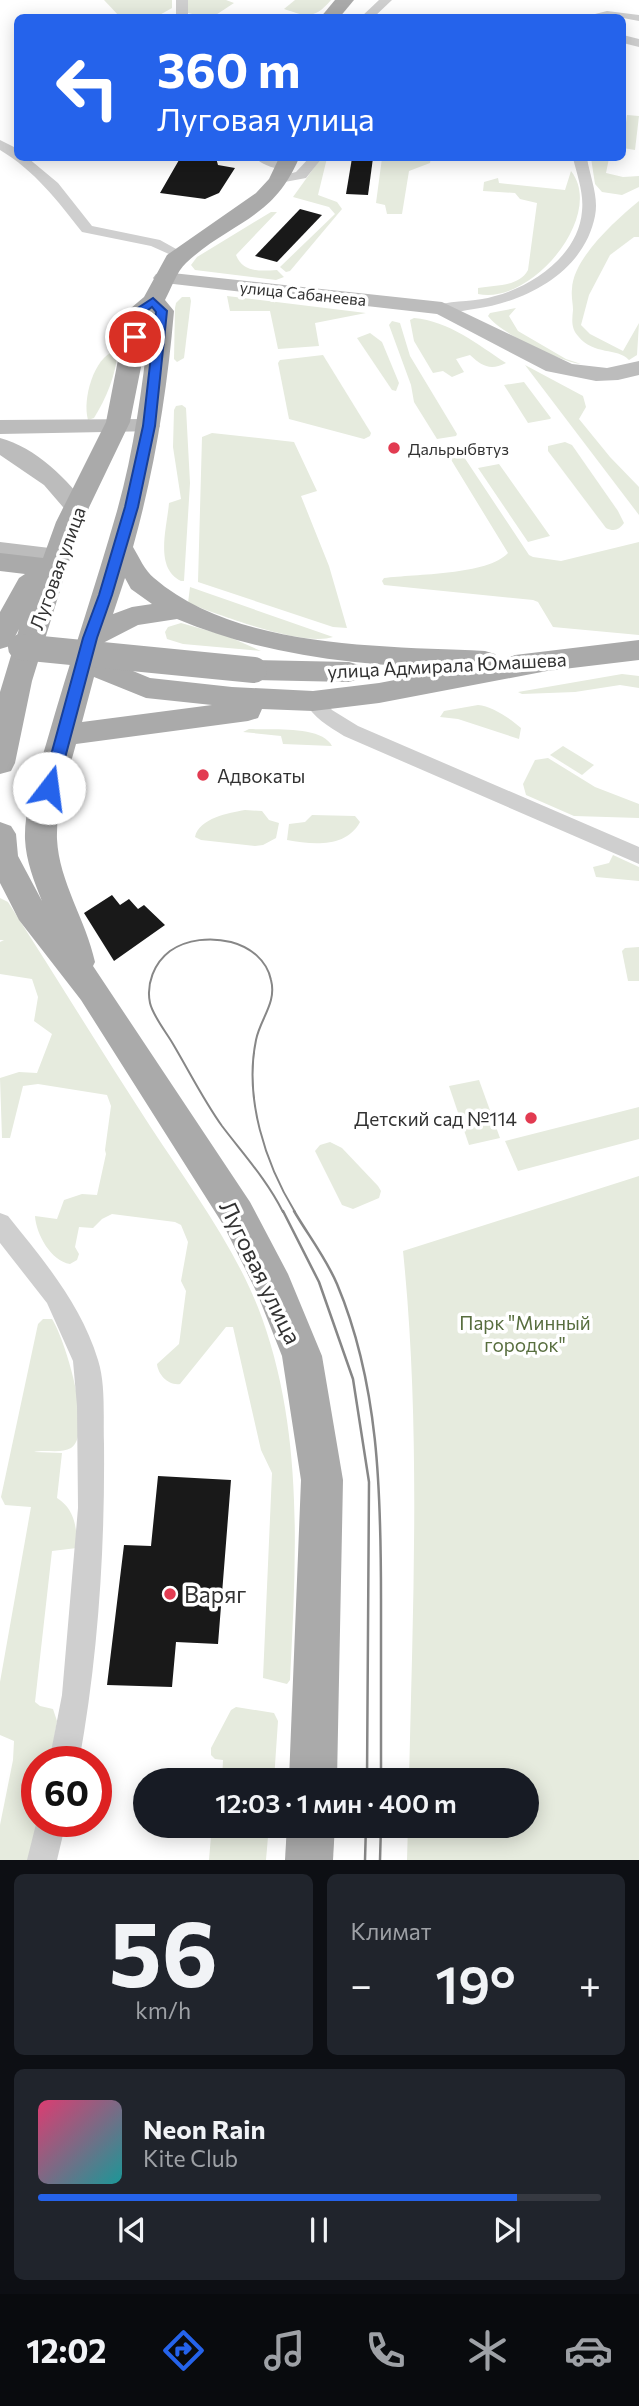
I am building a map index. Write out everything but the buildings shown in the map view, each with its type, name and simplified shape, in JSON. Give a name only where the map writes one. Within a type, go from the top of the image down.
[{"type":"main road","points":[[333,14],[345,0]]},
{"type":"main road","name":"Луговая улица","points":[[56,562],[69,522],[116,426],[143,308],[153,301],[163,278],[180,255],[264,198],[285,168]]},
{"type":"main road","name":"Луговая улица","points":[[80,971],[73,937],[46,869],[41,839],[44,807],[87,650],[120,547],[149,426],[162,311],[153,301]]},
{"type":"main road","points":[[120,547],[123,557],[142,584],[177,610],[270,639],[340,653],[537,664]]},
{"type":"main road","points":[[0,562],[56,562]]},
{"type":"main road","points":[[0,639],[29,584],[56,562]]},
{"type":"main road","name":"Луговая улица","points":[[0,763],[19,601]]},
{"type":"main road","points":[[177,610],[132,616],[87,650],[146,688],[232,697],[313,701],[368,690],[373,685],[368,673]]},
{"type":"main road","points":[[254,670],[275,656],[270,639]]},
{"type":"main road","name":"улица Адмирала Юмашева","points":[[0,645],[254,670],[368,673],[537,664],[639,650]]},
{"type":"main road","points":[[64,735],[379,694],[537,664]]},
{"type":"main road","points":[[128,727],[130,703],[134,695],[146,688]]},
{"type":"main road","name":"Луговая улица","points":[[0,834],[2,856],[36,920],[80,971],[237,1214],[274,1287],[302,1356],[323,1480],[313,1768]]},
{"type":"main road","points":[[309,1860],[310,1838]]},
{"type":"street","points":[[370,14],[386,0]]},
{"type":"street","points":[[25,161],[53,186],[88,229],[155,243],[180,255]]},
{"type":"street","points":[[268,161],[301,175],[313,161]]},
{"type":"street","name":"улица Сабанеева","points":[[163,278],[443,309],[493,301],[529,290],[561,266],[585,231],[589,209],[581,161]]},
{"type":"street","name":"улица Сабанеева","points":[[443,309],[554,366],[570,371],[588,375],[615,374],[639,367]]},
{"type":"street","points":[[0,428],[149,426]]},
{"type":"street","points":[[0,445],[34,464],[62,487],[77,509]]},
{"type":"street","points":[[0,550],[56,562]]},
{"type":"street","name":"улица Адмирала Юмашева","points":[[313,701],[325,715],[351,731],[639,856]]},
{"type":"street","points":[[0,1224],[56,1295],[86,1361],[90,1406],[91,1508],[76,1695],[67,1746]]},
{"type":"street","points":[[43,1860],[48,1837]]},
{"type":"green space","points":[[104,0],[172,0],[172,8],[161,14],[117,14]]},
{"type":"green space","points":[[188,0],[226,0],[234,3],[217,14],[188,13],[184,5]]},
{"type":"green space","points":[[295,0],[331,0],[320,11],[312,14],[299,14],[284,9]]},
{"type":"green space","points":[[627,115],[639,116],[635,150],[626,148]]},
{"type":"green space","points":[[319,161],[326,161],[318,195],[337,202],[342,209],[290,271],[286,272],[280,267],[335,214],[329,207],[293,197]]},
{"type":"green space","points":[[382,161],[430,161],[409,171],[402,214],[387,214],[385,205],[376,203]]},
{"type":"green space","points":[[591,161],[608,161],[606,173],[623,177],[639,176],[639,187],[622,195],[602,192],[595,184]]},
{"type":"green space","points":[[571,171],[579,190],[579,211],[571,233],[557,254],[540,272],[519,286],[498,294],[478,294],[478,288],[519,280],[528,270],[537,203],[520,199],[515,193],[483,191],[484,182],[498,178],[499,183],[565,190]]},
{"type":"green space","points":[[639,201],[639,237],[634,237],[610,255],[589,295],[581,325],[590,334],[623,351],[639,323],[637,355],[629,360],[591,346],[578,336],[572,324],[572,292],[574,277],[597,240]]},
{"type":"green space","points":[[271,212],[277,212],[236,255],[248,268],[277,270],[284,277],[276,280],[195,270],[191,265],[197,257]]},
{"type":"green space","points":[[227,296],[366,313],[315,323],[319,346],[278,349],[270,311],[230,311]]},
{"type":"green space","points":[[182,297],[190,297],[191,301],[184,358],[177,362],[174,359],[175,308]]},
{"type":"green space","points":[[516,308],[509,316],[518,331],[566,359],[581,364],[559,358],[531,346],[505,331],[488,316],[490,313]]},
{"type":"green space","points":[[414,318],[451,329],[506,363],[495,367],[486,366],[470,355],[456,359],[464,372],[452,377],[443,371],[433,373],[414,341],[410,320]]},
{"type":"green space","points":[[392,321],[400,323],[410,356],[456,436],[437,439],[414,402],[411,385],[389,325]]},
{"type":"green space","points":[[370,333],[382,342],[399,383],[396,391],[392,390],[357,338]]},
{"type":"green space","points":[[115,351],[118,352],[110,386],[94,418],[88,420],[87,401],[91,380],[101,361]]},
{"type":"green space","points":[[323,355],[371,433],[370,436],[364,439],[289,419],[278,363],[280,360]]},
{"type":"green space","points":[[525,365],[583,396],[586,407],[579,419],[639,487],[639,515]]},
{"type":"green space","points":[[524,382],[550,419],[528,423],[504,385]]},
{"type":"green space","points":[[182,405],[186,408],[190,483],[184,581],[173,575],[167,567],[164,547],[169,503],[181,499],[173,447],[174,410],[176,406]]},
{"type":"green space","points":[[212,433],[294,442],[317,491],[301,496],[329,566],[347,628],[333,627],[198,582],[202,437]]},
{"type":"green space","points":[[565,442],[572,445],[618,511],[624,523],[618,529],[606,528],[548,451],[548,446]]},
{"type":"green space","points":[[462,454],[529,555],[533,557],[561,561],[639,542],[639,635],[553,627],[538,602],[533,600],[384,585],[384,578],[485,566],[508,553],[450,458],[451,455]]},
{"type":"green space","points":[[499,464],[550,536],[528,542],[478,468]]},
{"type":"green space","points":[[190,587],[333,637],[302,638],[220,615],[188,603]]},
{"type":"green space","points":[[181,623],[227,636],[261,651],[183,644],[167,639],[165,632],[168,627]]},
{"type":"green space","points":[[622,674],[639,676],[639,688],[620,685],[575,692],[518,692]]},
{"type":"green space","points":[[478,705],[495,710],[517,724],[521,728],[519,739],[458,719],[440,717],[444,711]]},
{"type":"green space","points":[[249,729],[307,732],[326,739],[332,746],[283,744],[281,736],[243,732]]},
{"type":"green space","points":[[563,746],[594,765],[582,775],[550,755]]},
{"type":"green space","points":[[548,758],[595,787],[639,804],[639,818],[574,816],[526,795],[523,784],[535,760]]},
{"type":"green space","points":[[245,810],[262,811],[269,820],[279,823],[276,838],[255,846],[195,837],[202,825],[208,821]]},
{"type":"green space","points":[[312,815],[355,816],[360,822],[346,836],[328,843],[287,840],[289,824],[305,822]]},
{"type":"green space","points":[[613,855],[639,867],[639,881],[596,877],[593,867],[609,863]]},
{"type":"green space","points":[[0,898],[8,902],[212,1219],[240,1267],[262,1318],[276,1362],[291,1452],[295,1543],[290,1680],[287,1684],[263,1678],[272,1473],[261,1450],[233,1327],[226,1327],[180,1384],[168,1381],[162,1376],[157,1364],[179,1344],[186,1291],[181,1281],[188,1242],[181,1225],[112,1214],[93,1228],[79,1227],[75,1247],[79,1254],[77,1260],[70,1264],[63,1262],[46,1246],[38,1231],[35,1216],[57,1219],[64,1200],[82,1194],[97,1195],[106,1154],[111,1106],[107,1095],[38,1084],[23,1086],[10,1138],[2,1138],[0,1078],[19,1072],[37,1073],[52,1034],[34,1021],[38,997],[32,979],[0,974],[0,942],[4,940],[0,940]]},
{"type":"green space","points":[[639,947],[639,981],[628,981],[622,951],[625,948]]},
{"type":"green space","points":[[479,1080],[500,1138],[469,1145],[449,1086]]},
{"type":"green space","points":[[639,1107],[639,1139],[518,1171],[505,1141]]},
{"type":"green space","points":[[330,1142],[342,1148],[378,1186],[381,1191],[379,1198],[353,1209],[342,1205],[315,1151],[320,1145]]},
{"type":"green space","name":"Парк \"Минный городок\"","points":[[639,1176],[639,1860],[407,1860],[408,1838],[539,1838],[539,1768],[409,1768],[414,1449],[409,1317],[403,1251]]},
{"type":"green space","points":[[43,1319],[52,1319],[64,1345],[79,1406],[80,1424],[77,1439],[71,1448],[34,1452],[62,1453],[57,1498],[71,1514],[77,1548],[52,1551],[35,1702],[53,1709],[57,1721],[53,1746],[21,1746],[21,1837],[34,1837],[29,1860],[0,1860],[0,1825],[13,1760],[14,1741],[0,1735],[0,1682],[31,1507],[5,1505],[1,1497],[38,1324]]},
{"type":"green space","points":[[236,1707],[274,1713],[278,1721],[275,1768],[223,1768],[223,1760],[215,1759],[211,1755],[211,1748],[231,1710]]},
{"type":"green space","points":[[211,1838],[268,1838],[266,1860],[209,1860]]},
{"type":"tram line","points":[[283,1212],[262,1178],[215,1116],[152,1008],[149,989],[156,968],[164,956],[184,944],[207,939],[238,944],[257,955],[269,973],[272,996],[258,1032],[253,1062],[255,1107],[266,1151],[295,1212]]},
{"type":"tram line","points":[[283,1211],[319,1282],[353,1379],[369,1482],[367,1768]]},
{"type":"tram line","points":[[294,1211],[337,1284],[362,1360],[369,1399],[375,1439],[380,1519],[381,1768]]},
{"type":"tram line","points":[[365,1860],[366,1838]]},
{"type":"tram line","points":[[380,1860],[381,1838]]},
{"type":"place","name":"Дальрыбвтуз","points":[[394,448]]},
{"type":"place","name":"Адвокаты","points":[[203,775]]},
{"type":"place","name":"Детский сад №114","points":[[531,1118]]},
{"type":"place","name":"Варяг","points":[[170,1594]]},
{"type":"route","points":[[49,788],[90,638],[120,547],[149,426],[162,311],[153,301],[143,308],[135,337]]}]
